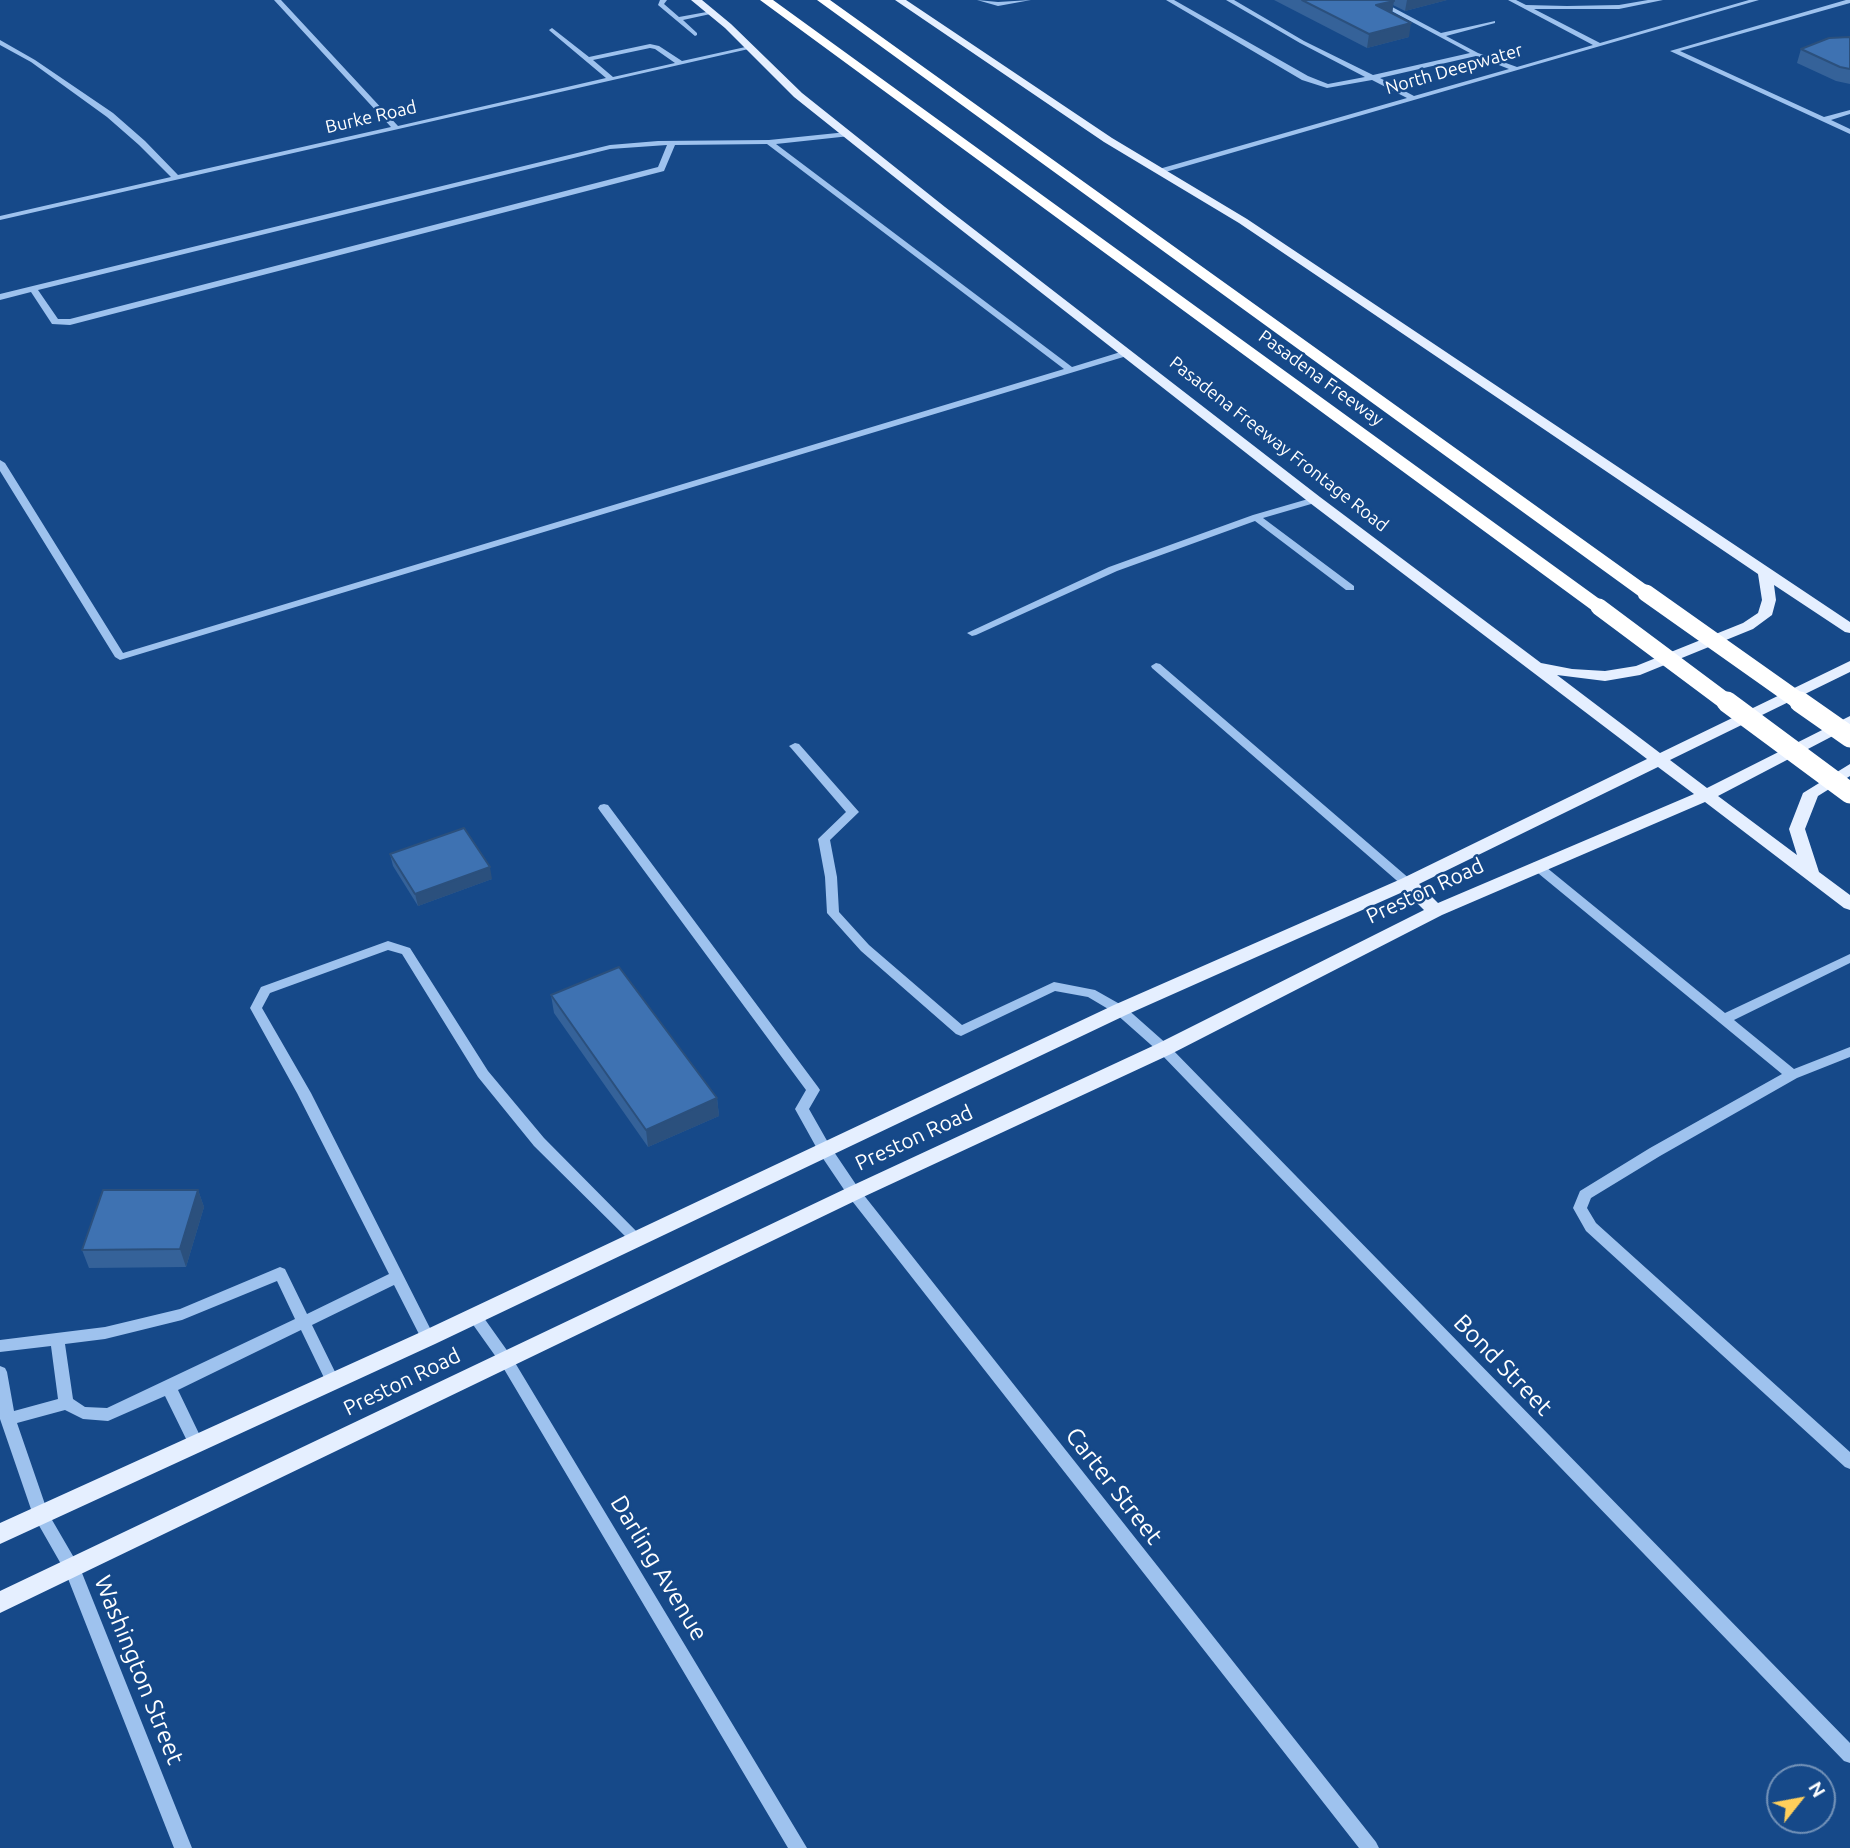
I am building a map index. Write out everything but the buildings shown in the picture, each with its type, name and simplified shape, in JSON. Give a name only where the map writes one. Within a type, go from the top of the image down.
[{"type":"highway","name":"Pasadena Freeway","points":[[766,0],[1600,607],[1850,793]]},
{"type":"highway","name":"Pasadena Freeway","points":[[823,0],[1850,737]]},
{"type":"main road","name":"Pasadena Freeway Frontage Road","points":[[696,0],[789,87],[847,134],[1315,500],[1850,904]]},
{"type":"main road","points":[[900,0],[1108,140],[1243,221],[1850,629]]},
{"type":"main road","points":[[1536,665],[1572,674],[1605,676],[1640,670],[1748,626],[1765,614],[1769,600],[1765,572]]},
{"type":"main road","name":"Preston Road","points":[[0,1534],[638,1240],[1120,1010],[1407,883],[1850,666]]},
{"type":"main road","name":"Preston Road","points":[[0,1602],[854,1193],[1164,1049],[1436,911],[1705,796],[1850,721]]},
{"type":"main road","points":[[1811,873],[1797,829],[1811,793],[1850,769]]},
{"type":"main road","points":[[1407,883],[1436,911]]},
{"type":"street","points":[[277,0],[395,127]]},
{"type":"street","points":[[664,0],[660,4],[695,34]]},
{"type":"street","points":[[980,0],[998,4],[1028,0]]},
{"type":"street","points":[[1169,0],[1305,78],[1327,86],[1476,54]]},
{"type":"street","points":[[1229,0],[1302,42],[1411,97]]},
{"type":"street","points":[[1374,0],[1476,54],[1514,68]]},
{"type":"street","points":[[1511,0],[1597,44]]},
{"type":"street","name":"North Deepwater","points":[[1162,171],[1411,97],[1756,0]]},
{"type":"street","points":[[1525,7],[1619,7],[1655,1]]},
{"type":"street","points":[[1850,1],[1674,51],[1850,132]]},
{"type":"street","points":[[677,19],[712,13]]},
{"type":"street","points":[[1440,35],[1493,22]]},
{"type":"street","points":[[552,30],[611,79]]},
{"type":"street","points":[[0,42],[44,68],[110,115],[176,177]]},
{"type":"street","points":[[588,59],[650,46],[657,47],[680,64]]},
{"type":"street","name":"Burke Road","points":[[0,218],[750,48]]},
{"type":"street","points":[[1824,120],[1850,112]]},
{"type":"street","points":[[0,297],[610,147],[769,142],[847,134]]},
{"type":"street","points":[[769,142],[1071,370]]},
{"type":"street","points":[[33,289],[55,321],[70,321],[661,169],[673,143]]},
{"type":"street","points":[[0,463],[120,657],[1127,353]]},
{"type":"street","points":[[972,634],[1113,569],[1256,517],[1315,500]]},
{"type":"street","points":[[1256,517],[1350,588]]},
{"type":"street","points":[[1156,666],[1407,883]]},
{"type":"street","points":[[795,746],[853,812],[824,839],[831,877],[833,913],[865,948],[961,1031],[1054,986],[1091,993],[1120,1010]]},
{"type":"street","name":"Carter Street","points":[[604,808],[813,1090],[802,1110],[854,1193],[1370,1848]]},
{"type":"street","points":[[1536,866],[1792,1074]]},
{"type":"street","points":[[428,1338],[304,1093],[256,1008],[265,990],[388,945],[406,951],[483,1074],[539,1142],[638,1240]]},
{"type":"street","points":[[1725,1019],[1850,958]]},
{"type":"street","name":"Bond Street","points":[[1120,1010],[1164,1049],[1850,1755]]},
{"type":"street","points":[[1850,1052],[1792,1074],[1585,1195],[1580,1208],[1591,1227],[1850,1462]]},
{"type":"street","points":[[0,1346],[105,1332],[183,1314],[280,1273],[333,1382]]},
{"type":"street","points":[[8,1419],[66,1403],[83,1413],[108,1415],[397,1277]]},
{"type":"street","name":"Darling Avenue","points":[[474,1315],[506,1360],[798,1848]]},
{"type":"street","points":[[57,1339],[66,1403]]},
{"type":"street","name":"Washington Street","points":[[0,1372],[8,1419],[41,1515],[72,1568],[183,1848]]},
{"type":"street","points":[[169,1387],[196,1444]]}]
